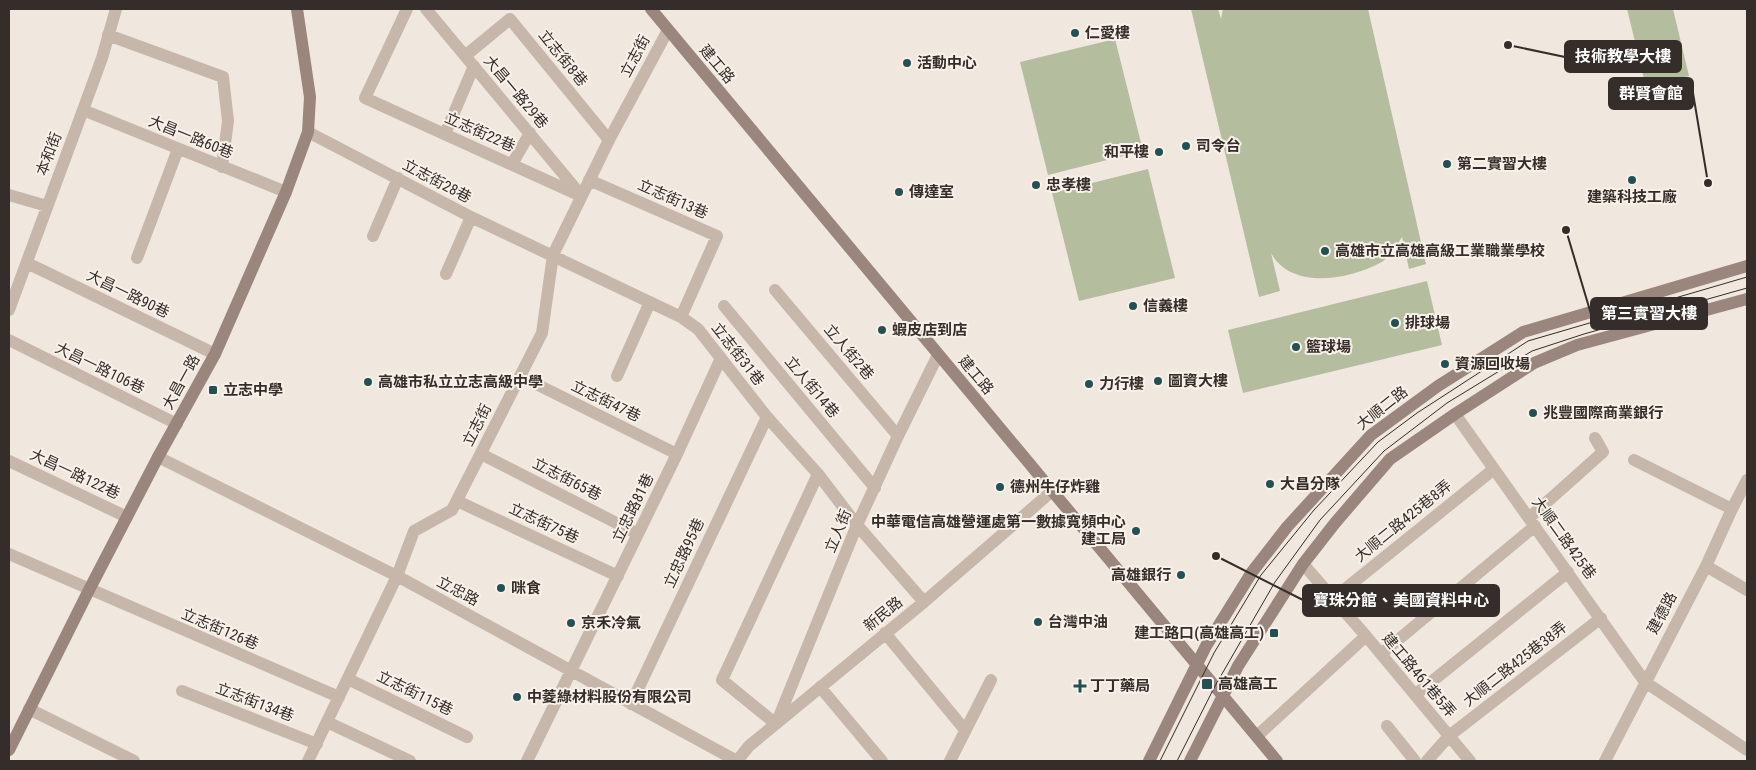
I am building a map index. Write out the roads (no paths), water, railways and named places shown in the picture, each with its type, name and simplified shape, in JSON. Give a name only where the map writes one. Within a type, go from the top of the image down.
[{"type":"street","name":"本和街","points":[[9,310],[83,110],[116,9]]},
{"type":"street","name":"大昌一路","points":[[9,750],[158,457],[215,354],[286,192],[308,132],[310,97],[297,9]]},
{"type":"street","name":"立志街22巷","points":[[407,9],[365,98],[581,196]]},
{"type":"street","name":"大昌一路29巷","points":[[426,9],[581,196]]},
{"type":"street","name":"建工路","points":[[650,9],[1277,761]]},
{"type":"street","name":"立志街8巷","points":[[465,56],[510,19],[609,140]]},
{"type":"street","name":"立志街","points":[[308,761],[397,576],[414,531],[452,510],[542,333],[553,255],[609,140],[668,30]]},
{"type":"street","points":[[108,35],[223,77],[228,121],[222,167]]},
{"type":"street","points":[[446,134],[474,66]]},
{"type":"street","name":"大昌一路60巷","points":[[83,110],[286,192]]},
{"type":"street","name":"立志街28巷","points":[[308,132],[471,217],[553,255]]},
{"type":"street","points":[[512,164],[530,133]]},
{"type":"street","points":[[137,258],[178,149]]},
{"type":"street","points":[[373,236],[398,178]]},
{"type":"street","name":"立志街13巷","points":[[589,180],[717,236],[681,318]]},
{"type":"street","points":[[9,195],[47,206]]},
{"type":"street","points":[[446,274],[471,217]]},
{"type":"street","name":"立志街31巷","points":[[553,255],[650,302],[698,328],[767,417],[818,474],[858,525],[924,602]]},
{"type":"street","name":"大昌一路90巷","points":[[27,263],[215,354]]},
{"type":"street","name":"大順二路","points":[[1149,761],[1206,646],[1252,572],[1287,527],[1371,435],[1430,391],[1523,332],[1747,266]]},
{"type":"street","name":"立人街2巷","points":[[775,290],[898,436]]},
{"type":"street","points":[[1190,761],[1238,666],[1303,564],[1335,523],[1390,459],[1534,363],[1569,349],[1747,299]]},
{"type":"street","points":[[617,376],[650,302]]},
{"type":"street","name":"立人街14巷","points":[[724,306],[874,488]]},
{"type":"street","name":"大昌一路106巷","points":[[9,340],[177,424]]},
{"type":"street","name":"立人街","points":[[776,724],[874,488],[938,355]]},
{"type":"street","name":"立忠路81巷","points":[[528,761],[677,454],[721,358]]},
{"type":"street","name":"立志街47巷","points":[[520,376],[677,454]]},
{"type":"street","name":"大順二路425巷","points":[[1455,414],[1645,682]]},
{"type":"street","name":"立忠路95巷","points":[[631,704],[767,417]]},
{"type":"street","points":[[1381,654],[1532,522],[1602,452],[1595,438]]},
{"type":"street","name":"立志街65巷","points":[[481,454],[638,534]]},
{"type":"street","name":"立忠路","points":[[158,457],[397,576],[737,761]]},
{"type":"street","points":[[1634,460],[1732,509]]},
{"type":"street","name":"大昌一路122巷","points":[[9,461],[127,517]]},
{"type":"street","name":"大順二路425巷8弄","points":[[1334,598],[1494,469]]},
{"type":"street","points":[[776,724],[722,680],[818,474]]},
{"type":"street","name":"建德路","points":[[1604,761],[1706,566],[1747,480]]},
{"type":"street","name":"新民路","points":[[737,761],[749,746],[924,602],[1051,492]]},
{"type":"street","name":"立志街75巷","points":[[457,501],[618,576]]},
{"type":"street","name":"立志街126巷","points":[[9,554],[339,697]]},
{"type":"street","name":"建工路461巷5弄","points":[[1303,564],[1334,598],[1470,761]]},
{"type":"street","points":[[1706,566],[1747,590]]},
{"type":"street","points":[[1415,695],[1568,572]]},
{"type":"street","name":"大順二路425巷38弄","points":[[1428,761],[1449,736],[1601,618]]},
{"type":"street","points":[[886,633],[965,730]]},
{"type":"street","points":[[1257,736],[1366,636]]},
{"type":"street","name":"立志街115巷","points":[[348,679],[467,736]]},
{"type":"street","points":[[950,761],[991,680]]},
{"type":"street","points":[[1645,682],[1747,750]]},
{"type":"street","points":[[820,687],[882,761]]},
{"type":"street","name":"立志街134巷","points":[[182,691],[317,744]]},
{"type":"street","points":[[29,709],[134,761]]},
{"type":"street","points":[[327,722],[410,761]]},
{"type":"street","points":[[1387,726],[1415,761]]},
{"type":"tram line","points":[[1160,761],[1214,653],[1261,575],[1314,510],[1378,442],[1417,413],[1528,341],[1747,277]]},
{"type":"tram line","points":[[1177,761],[1215,686],[1275,582],[1320,520],[1384,451],[1447,403],[1532,351],[1584,334],[1747,288]]},
{"type":"place","name":"仁愛樓","points":[[1075,33]]},
{"type":"place","name":"技術教學大樓","points":[[1508,45]]},
{"type":"place","name":"活動中心","points":[[907,63]]},
{"type":"place","name":"司令台","points":[[1186,146]]},
{"type":"place","name":"和平樓","points":[[1159,152]]},
{"type":"place","name":"第二實習大樓","points":[[1447,164]]},
{"type":"place","name":"建築科技工廠","points":[[1632,180]]},
{"type":"place","name":"群賢會館","points":[[1708,183]]},
{"type":"place","name":"忠孝樓","points":[[1036,185]]},
{"type":"place","name":"傳達室","points":[[899,192]]},
{"type":"place","name":"第三實習大樓","points":[[1566,230]]},
{"type":"place","name":"高雄市立高雄高級工業職業學校","points":[[1325,251]]},
{"type":"place","name":"信義樓","points":[[1133,306]]},
{"type":"place","name":"排球場","points":[[1395,323]]},
{"type":"place","name":"蝦皮店到店","points":[[882,330]]},
{"type":"place","name":"籃球場","points":[[1296,347]]},
{"type":"place","name":"資源回收場","points":[[1445,364]]},
{"type":"place","name":"圖資大樓","points":[[1158,381]]},
{"type":"place","name":"高雄市私立立志高級中學","points":[[368,382]]},
{"type":"place","name":"力行樓","points":[[1089,384]]},
{"type":"place","name":"立志中學","points":[[213,390]]},
{"type":"place","name":"兆豐國際商業銀行","points":[[1533,413]]},
{"type":"place","name":"大昌分隊","points":[[1270,484]]},
{"type":"place","name":"德州牛仔炸雞","points":[[1000,487]]},
{"type":"place","name":"中華電信高雄營運處第一數據寬頻中心 建工局","points":[[1136,531]]},
{"type":"place","name":"寶珠分館、美國資料中心","points":[[1216,556]]},
{"type":"place","name":"高雄銀行","points":[[1181,575]]},
{"type":"place","name":"咪食","points":[[501,588]]},
{"type":"place","name":"台灣中油","points":[[1038,622]]},
{"type":"place","name":"京禾冷氣","points":[[571,623]]},
{"type":"place","name":"建工路口(高雄高工)","points":[[1274,633]]},
{"type":"place","name":"高雄高工","points":[[1207,684]]},
{"type":"place","name":"丁丁藥局","points":[[1080,686]]},
{"type":"place","name":"中菱綠材料股份有限公司","points":[[517,697]]}]
